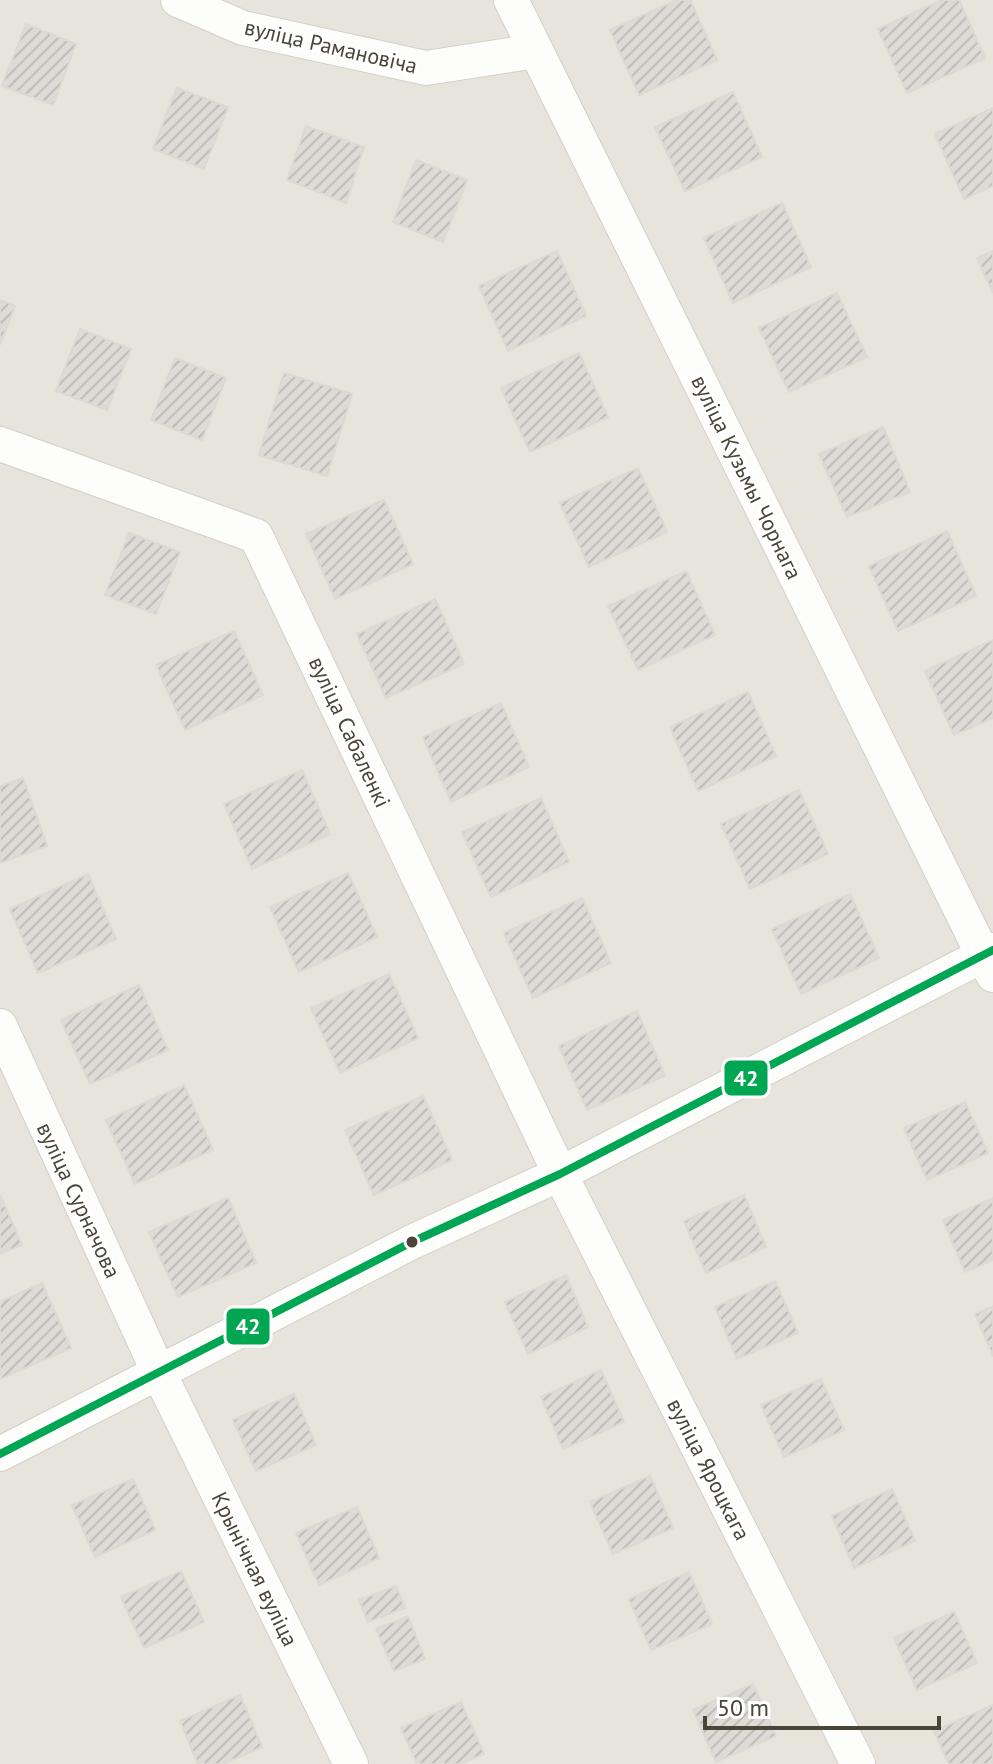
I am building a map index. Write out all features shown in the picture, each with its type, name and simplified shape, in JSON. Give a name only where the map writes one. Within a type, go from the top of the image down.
[{"type":"street","name":"вуліца Рамановіча","points":[[178,0],[243,28],[426,68],[536,51]]},
{"type":"street","name":"вуліца Кузьмы Чорнага","points":[[511,0],[989,960]]},
{"type":"street","name":"вуліца Сабаленкі","points":[[0,444],[256,536],[560,1174]]},
{"type":"street","points":[[0,1454],[412,1242],[560,1174],[989,960]]},
{"type":"street","name":"вуліца Сурначова","points":[[0,1026],[159,1373]]},
{"type":"street","name":"вуліца Яроцкага","points":[[560,1174],[858,1764]]},
{"type":"street","name":"Крынічная вуліца","points":[[159,1373],[351,1764]]},
{"type":"shaded area","points":[[0,0],[993,0],[993,1764],[0,1764]]},
{"type":"building","points":[[677,0],[690,0],[717,60],[639,95],[610,30]]},
{"type":"building","points":[[942,0],[959,0],[985,58],[907,93],[878,29]]},
{"type":"building","points":[[26,24],[76,44],[53,105],[2,86]]},
{"type":"building","points":[[177,88],[228,107],[204,169],[153,149]]},
{"type":"building","points":[[733,92],[762,157],[685,191],[655,127]]},
{"type":"building","points":[[993,108],[993,186],[964,199],[935,134]]},
{"type":"building","points":[[306,126],[364,147],[346,203],[287,180]]},
{"type":"building","points":[[416,160],[467,180],[443,242],[393,222]]},
{"type":"building","points":[[782,203],[811,267],[733,303],[704,238]]},
{"type":"building","points":[[557,251],[586,316],[508,351],[479,286]]},
{"type":"building","points":[[993,251],[993,293],[977,258]]},
{"type":"building","points":[[837,293],[867,357],[789,392],[759,328]]},
{"type":"building","points":[[0,300],[15,306],[0,345]]},
{"type":"building","points":[[80,329],[131,349],[107,410],[56,391]]},
{"type":"building","points":[[579,353],[608,417],[530,452],[501,388]]},
{"type":"building","points":[[175,358],[226,378],[202,440],[151,420]]},
{"type":"building","points":[[284,373],[352,394],[327,476],[259,455]]},
{"type":"building","points":[[883,427],[910,492],[847,517],[819,454]]},
{"type":"building","points":[[638,468],[667,532],[589,567],[560,503]]},
{"type":"building","points":[[384,500],[413,564],[335,599],[306,534]]},
{"type":"building","points":[[947,531],[976,596],[898,631],[869,566]]},
{"type":"building","points":[[129,533],[180,552],[156,614],[105,595]]},
{"type":"building","points":[[686,571],[715,635],[638,670],[608,606]]},
{"type":"building","points":[[435,599],[464,664],[386,698],[357,634]]},
{"type":"building","points":[[234,631],[263,695],[185,730],[156,665]]},
{"type":"building","points":[[993,640],[993,718],[954,735],[925,671]]},
{"type":"building","points":[[748,692],[776,756],[698,791],[670,727]]},
{"type":"building","points":[[501,703],[529,767],[451,802],[423,737]]},
{"type":"building","points":[[302,770],[330,834],[252,869],[224,804]]},
{"type":"building","points":[[23,778],[47,846],[0,863],[0,786]]},
{"type":"building","points":[[799,790],[828,854],[750,889],[721,824]]},
{"type":"building","points":[[541,798],[569,862],[491,897],[462,832]]},
{"type":"building","points":[[348,873],[377,937],[299,972],[270,907]]},
{"type":"building","points":[[88,874],[116,939],[38,973],[10,909]]},
{"type":"building","points":[[850,894],[879,958],[801,994],[772,929]]},
{"type":"building","points":[[582,898],[611,963],[533,998],[504,933]]},
{"type":"building","points":[[389,974],[418,1038],[340,1073],[311,1008]]},
{"type":"building","points":[[139,985],[168,1050],[90,1084],[61,1020]]},
{"type":"building","points":[[637,1011],[665,1076],[587,1110],[559,1046]]},
{"type":"building","points":[[184,1085],[213,1150],[135,1184],[106,1120]]},
{"type":"building","points":[[423,1096],[452,1160],[374,1195],[345,1130]]},
{"type":"building","points":[[965,1102],[988,1153],[927,1180],[904,1128]]},
{"type":"building","points":[[0,1195],[22,1245],[0,1254]]},
{"type":"building","points":[[744,1195],[766,1247],[706,1273],[684,1221]]},
{"type":"building","points":[[228,1198],[256,1263],[178,1297],[149,1232]]},
{"type":"building","points":[[993,1198],[993,1260],[965,1272],[943,1220]]},
{"type":"building","points":[[566,1275],[588,1327],[528,1354],[505,1302]]},
{"type":"building","points":[[775,1281],[798,1333],[737,1359],[715,1307]]},
{"type":"building","points":[[42,1283],[71,1348],[0,1379],[0,1302]]},
{"type":"building","points":[[993,1306],[993,1356],[975,1314]]},
{"type":"building","points":[[601,1370],[624,1422],[563,1449],[541,1397]]},
{"type":"building","points":[[821,1379],[844,1430],[784,1457],[761,1405]]},
{"type":"building","points":[[294,1394],[316,1445],[256,1471],[233,1420]]},
{"type":"building","points":[[650,1476],[673,1528],[613,1554],[590,1502]]},
{"type":"building","points":[[133,1479],[155,1530],[95,1557],[72,1505]]},
{"type":"building","points":[[892,1489],[915,1541],[854,1568],[832,1516]]},
{"type":"building","points":[[357,1507],[379,1558],[319,1585],[296,1533]]},
{"type":"building","points":[[181,1571],[204,1622],[144,1648],[121,1597]]},
{"type":"building","points":[[689,1572],[712,1624],[651,1650],[629,1599]]},
{"type":"building","points":[[396,1586],[405,1608],[368,1622],[359,1600]]},
{"type":"building","points":[[954,1612],[977,1663],[917,1690],[894,1638]]},
{"type":"building","points":[[408,1616],[425,1659],[394,1671],[376,1629]]},
{"type":"building","points":[[753,1684],[776,1736],[716,1762],[693,1710]]},
{"type":"building","points":[[240,1695],[262,1747],[223,1764],[198,1764],[180,1721]]},
{"type":"building","points":[[461,1702],[484,1754],[460,1764],[417,1764],[401,1728]]},
{"type":"building","points":[[993,1705],[993,1764],[949,1764],[934,1731]]},
{"type":"transit line","name":"42","points":[[0,1454],[412,1242],[560,1174],[993,950]]}]
